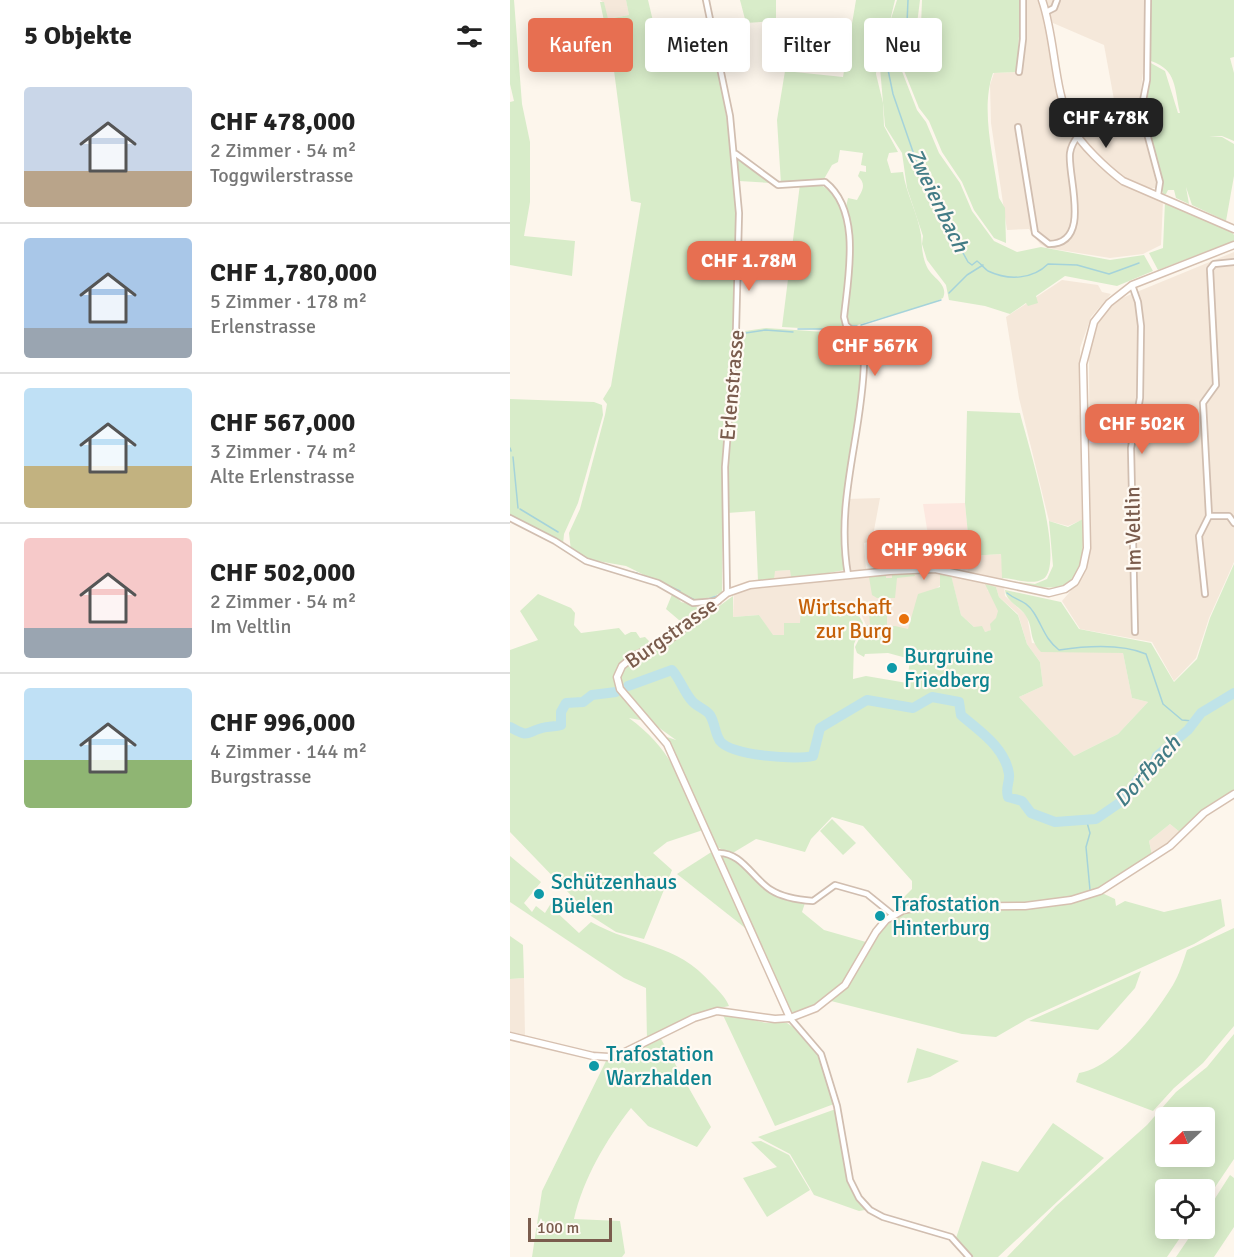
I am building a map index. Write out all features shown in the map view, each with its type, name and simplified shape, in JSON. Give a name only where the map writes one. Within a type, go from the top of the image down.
[{"type":"street","name":"Erlenstrasse","points":[[706,0],[735,153],[740,213],[739,271],[725,467],[727,592]]},
{"type":"street","points":[[1019,72],[1023,39],[1023,0]]},
{"type":"street","points":[[1042,0],[1054,61],[1070,122],[1078,136],[1110,171],[1123,181],[1234,229]]},
{"type":"street","points":[[1046,12],[1054,8],[1057,0]]},
{"type":"street","points":[[1148,0],[1147,80],[1141,111],[1160,182],[1158,195]]},
{"type":"street","points":[[1018,127],[1035,233],[1049,244],[1067,238],[1074,220],[1076,196],[1070,154],[1078,136]]},
{"type":"street","points":[[735,153],[778,184],[825,182],[837,192],[843,212],[851,253],[844,317],[846,325],[861,339],[864,363],[843,521],[843,548],[848,575]]},
{"type":"street","name":"Burgstrasse","points":[[790,1018],[667,744],[623,694],[618,683],[619,672],[626,661],[667,641],[727,592],[762,582],[935,569],[1043,593],[1065,589],[1075,582],[1083,567],[1087,548],[1083,401],[1085,349],[1100,313],[1132,285],[1234,245]]},
{"type":"street","points":[[1205,594],[1199,536],[1209,516],[1203,403],[1216,384],[1209,276],[1214,264],[1234,262]]},
{"type":"street","name":"Im Veltlin","points":[[1132,285],[1138,302],[1141,326],[1140,398],[1131,448],[1135,632]]},
{"type":"street","points":[[1209,516],[1229,516],[1234,523]]},
{"type":"street","points":[[510,518],[586,561],[658,584],[693,603],[720,600]]},
{"type":"street","points":[[510,1035],[593,1056],[609,1057],[631,1050],[700,1016],[717,1011],[767,1019],[790,1018],[816,1008],[844,985],[872,936],[893,915],[912,908],[1025,906],[1087,896],[1100,891],[1170,846],[1204,813],[1234,794]]},
{"type":"street","points":[[717,853],[725,853],[734,858],[770,890],[783,895],[813,901],[835,885],[867,894],[893,915]]},
{"type":"street","points":[[790,1018],[820,1054],[837,1106],[850,1180],[860,1198],[870,1210],[883,1217],[951,1237],[969,1257]]},
{"type":"shaded area","points":[[600,0],[626,0],[629,15],[607,18],[604,3]]},
{"type":"shaded area","points":[[1025,0],[1039,0],[1046,21],[1069,128],[1119,182],[1163,201],[1161,245],[1143,254],[1110,258],[1047,248],[1040,244],[1029,229],[1007,230],[991,123],[990,85],[994,73],[1020,72],[1026,33]]},
{"type":"shaded area","points":[[1045,0],[1146,0],[1145,56],[1138,115],[1157,183],[1156,188],[1148,188],[1125,180],[1111,169],[1074,128],[1069,108],[1115,105],[1104,45],[1053,23]]},
{"type":"shaded area","points":[[1234,252],[1234,562],[1209,618],[1196,658],[1174,681],[1152,642],[1080,629],[1062,601],[1080,580],[1087,567],[1090,547],[1089,353],[1097,325],[1106,311],[1122,298]]},
{"type":"shaded area","points":[[1062,280],[1098,285],[1102,292],[1111,294],[1091,317],[1080,348],[1082,520],[1068,526],[1049,521],[1019,398],[1006,317]]},
{"type":"shaded area","points":[[1127,411],[1130,420],[1127,444],[1089,443],[1089,412]]},
{"type":"shaded area","points":[[880,498],[872,541],[864,543],[866,570],[921,565],[967,572],[970,556],[1001,554],[1005,596],[1027,616],[1032,643],[1123,653],[1132,698],[1148,702],[1118,734],[1074,756],[1019,697],[1043,686],[1040,662],[1027,644],[1018,614],[999,597],[996,587],[987,590],[991,592],[999,611],[992,630],[985,632],[974,627],[961,615],[951,576],[916,606],[917,640],[866,625],[860,612],[838,616],[809,641],[772,635],[759,615],[733,617],[734,588],[774,579],[774,571],[790,570],[817,576],[849,570],[845,561],[846,499]]},
{"type":"shaded area","points":[[965,503],[970,556],[968,572],[933,566],[923,504]]},
{"type":"shaded area","points":[[1170,824],[1181,833],[1152,855],[1149,841]]},
{"type":"shaded area","points":[[524,978],[525,1037],[510,1033],[510,979]]},
{"type":"green space","points":[[510,0],[514,0],[522,104],[530,142],[530,202],[524,236],[575,241],[572,276],[510,265],[510,102],[514,101],[510,84]]},
{"type":"green space","points":[[626,0],[648,0],[652,18],[645,18],[645,72],[719,72],[732,151],[737,213],[734,330],[723,438],[722,592],[713,597],[695,600],[626,566],[581,558],[571,551],[569,533],[580,509],[605,415],[607,404],[603,399],[611,386],[641,203],[631,201],[614,72],[633,72],[633,18],[613,18],[629,15]]},
{"type":"green space","points":[[740,0],[776,0],[776,18],[762,18],[762,22],[750,23],[750,18],[745,18]]},
{"type":"green space","points":[[856,0],[895,0],[891,18],[864,18],[864,72],[876,72],[883,103],[884,126],[898,152],[889,153],[887,160],[891,173],[903,172],[921,235],[925,263],[944,289],[943,298],[932,303],[854,326],[847,323],[845,317],[851,260],[845,211],[848,198],[857,200],[862,191],[863,185],[858,176],[860,171],[866,172],[866,166],[861,165],[863,153],[840,150],[838,162],[832,165],[824,179],[781,184],[777,120],[785,72],[843,77],[844,72],[852,72],[852,24]]},
{"type":"green space","points":[[897,0],[920,0],[918,18],[891,18]]},
{"type":"green space","points":[[922,0],[1021,0],[1017,72],[993,73],[988,103],[989,135],[999,198],[1005,208],[1006,243],[994,238],[974,210],[962,182],[942,152],[929,121],[919,108],[905,72],[942,72],[942,18],[921,18]]},
{"type":"green space","points":[[1150,0],[1234,0],[1234,57],[1230,58],[1234,73],[1234,141],[1222,136],[1209,136],[1222,137],[1234,144],[1234,176],[1226,221],[1192,205],[1186,187],[1189,204],[1176,198],[1174,190],[1168,190],[1166,194],[1163,194],[1144,114],[1149,62],[1165,71],[1178,113],[1180,113],[1170,75],[1166,69],[1151,61]]},
{"type":"green space","points":[[600,2],[604,2],[608,18],[603,18]]},
{"type":"green space","points":[[880,72],[902,72],[917,110],[926,122],[939,153],[960,183],[972,211],[994,241],[1017,252],[1041,247],[1110,260],[1144,255],[1153,271],[1117,286],[1065,276],[1036,296],[1038,303],[1028,306],[1026,303],[1010,314],[985,306],[949,300],[946,285],[927,260],[922,244],[923,236],[907,188],[902,153],[885,126]]},
{"type":"green space","points":[[741,159],[772,183],[739,181],[737,161]]},
{"type":"green space","points":[[810,182],[821,185],[836,199],[848,231],[850,253],[843,309],[847,327],[836,330],[782,327],[800,184],[807,187]]},
{"type":"green space","points":[[1165,201],[1230,230],[1234,235],[1234,241],[1158,270],[1149,253],[1163,248]]},
{"type":"green space","points":[[766,328],[839,333],[853,331],[859,335],[863,364],[843,508],[841,549],[845,570],[795,579],[791,577],[790,570],[775,571],[774,579],[758,581],[755,511],[727,513],[728,466],[738,332]]},
{"type":"green space","points":[[510,399],[594,402],[602,405],[603,415],[578,503],[564,534],[563,544],[510,516]]},
{"type":"green space","points":[[967,411],[1020,413],[1048,527],[1049,569],[1039,581],[1028,582],[1002,578],[1001,554],[970,556],[965,503]]},
{"type":"green space","points":[[1083,519],[1081,562],[1076,575],[1069,583],[1058,587],[1044,587],[1003,580],[1035,584],[1047,579],[1053,566],[1049,521],[1068,527]]},
{"type":"green space","points":[[1234,564],[1234,791],[1200,813],[1181,833],[1170,824],[1149,841],[1152,855],[1098,889],[1078,896],[1030,904],[906,906],[901,900],[912,889],[912,881],[863,826],[832,817],[811,839],[805,852],[756,839],[731,854],[715,846],[667,737],[676,740],[651,722],[629,718],[656,742],[666,755],[682,782],[703,830],[667,842],[653,853],[672,870],[644,939],[616,932],[591,916],[510,832],[510,650],[538,640],[520,611],[538,594],[571,608],[575,613],[574,625],[581,633],[619,628],[625,635],[636,632],[640,638],[645,637],[650,642],[666,635],[668,638],[660,644],[662,648],[733,596],[733,617],[759,615],[773,635],[784,635],[784,623],[800,623],[801,608],[817,609],[817,614],[822,614],[827,606],[837,605],[838,616],[841,617],[842,612],[857,612],[863,623],[854,644],[853,679],[866,676],[907,683],[910,659],[888,653],[865,654],[864,657],[857,653],[855,647],[866,625],[870,625],[869,612],[887,611],[887,627],[908,629],[918,594],[940,587],[940,574],[951,575],[961,615],[974,627],[982,626],[985,632],[991,630],[990,624],[996,618],[998,611],[985,584],[996,587],[999,597],[1018,615],[1027,644],[1040,662],[1043,686],[1019,697],[1074,756],[1118,734],[1148,702],[1132,698],[1123,653],[1041,652],[1034,642],[1026,616],[1008,598],[1005,590],[1061,602],[1079,629],[1151,643],[1174,682],[1197,659],[1210,618]]},
{"type":"green space","points":[[914,573],[915,576],[897,578],[895,598],[877,598],[872,595],[869,577],[886,575],[886,578],[892,578],[892,575]]},
{"type":"green space","points":[[673,592],[681,602],[696,606],[699,612],[702,608],[697,606],[711,604],[686,626],[666,609]]},
{"type":"green space","points":[[832,819],[856,843],[843,855],[820,831]]},
{"type":"green space","points":[[713,851],[749,931],[677,874]]},
{"type":"green space","points":[[723,855],[741,864],[771,892],[805,903],[802,912],[824,930],[866,942],[847,977],[826,999],[814,1007],[803,1012],[791,1012],[721,858]]},
{"type":"green space","points":[[510,856],[541,882],[524,903],[532,912],[536,906],[545,913],[553,900],[556,902],[552,908],[579,933],[591,922],[684,960],[698,970],[722,994],[729,1006],[702,1012],[647,1040],[646,988],[624,978],[510,902]]},
{"type":"green space","points":[[1102,893],[1115,899],[1116,906],[1125,901],[1164,912],[1221,899],[1225,926],[1194,944],[1027,1019],[996,1037],[962,1034],[831,1001],[853,976],[877,936],[887,924],[901,915],[918,909],[1034,907],[1080,900]]},
{"type":"green space","points":[[1234,928],[1234,1026],[1203,1063],[1174,1088],[1153,1111],[1076,1082],[1079,1073],[1093,1069],[1120,1051],[1144,1025],[1173,985],[1187,950]]},
{"type":"green space","points":[[510,936],[523,945],[524,978],[510,979]]},
{"type":"green space","points":[[1141,971],[1135,988],[1098,1030],[1029,1021]]},
{"type":"green space","points":[[722,1013],[766,1023],[787,1023],[796,1029],[819,1056],[834,1104],[775,1126]]},
{"type":"green space","points":[[1234,1034],[1234,1159],[1215,1187],[1215,1179],[1155,1179],[1155,1239],[1179,1239],[1167,1257],[1007,1257],[1056,1206],[1155,1116],[1155,1167],[1215,1167],[1215,1107],[1163,1107],[1176,1092],[1207,1067]]},
{"type":"green space","points":[[661,1039],[711,1127],[697,1147],[648,1126],[631,1108],[596,1160],[583,1189],[574,1219],[620,1221],[625,1253],[622,1257],[532,1257],[542,1191],[606,1061],[629,1054]]},
{"type":"green space","points":[[917,1048],[959,1061],[930,1077],[907,1083]]},
{"type":"green space","points":[[836,1110],[847,1178],[865,1210],[859,1211],[814,1195],[790,1154],[758,1137]]},
{"type":"green space","points":[[1053,1123],[1104,1158],[998,1257],[973,1257],[956,1238],[982,1161],[1018,1172]]},
{"type":"green space","points":[[761,1141],[789,1155],[810,1190],[767,1217],[743,1178],[777,1167],[751,1142]]},
{"type":"green space","points":[[1230,1175],[1234,1178],[1234,1227],[1214,1257],[1176,1257],[1188,1239],[1215,1239],[1215,1198]]},
{"type":"waterway","name":"Zweienbach","points":[[908,0],[907,23],[886,60],[893,94],[920,172],[941,199],[945,220],[968,262],[972,265],[977,261],[988,271],[1012,277],[1035,273],[1048,264],[1077,265],[1109,274],[1139,263]]},
{"type":"waterway","points":[[949,293],[967,275],[983,265]]},
{"type":"waterway","points":[[861,325],[941,300]]},
{"type":"waterway","points":[[850,326],[857,326]]},
{"type":"waterway","points":[[798,329],[847,329]]},
{"type":"waterway","points":[[739,334],[765,330],[793,332]]},
{"type":"waterway","points":[[513,457],[518,508]]},
{"type":"waterway","points":[[520,509],[558,532]]},
{"type":"waterway","points":[[630,572],[637,573]]},
{"type":"waterway","points":[[664,584],[680,591]]},
{"type":"waterway","points":[[1007,593],[1031,609],[1047,637],[1059,650],[1114,647],[1146,654],[1163,704],[1182,720],[1193,721]]},
{"type":"waterway","points":[[682,594],[697,601]]},
{"type":"waterway","points":[[708,599],[720,595]]},
{"type":"waterway","name":"Dorfbach","points":[[628,686],[672,670],[692,701],[710,715],[720,741],[737,750],[780,757],[813,756],[820,728],[867,700],[913,708],[932,697],[959,702],[961,715],[990,740],[1007,764],[1008,797],[1022,801],[1031,813],[1055,822],[1096,819],[1122,801],[1139,778],[1152,768],[1157,756],[1188,730],[1201,713],[1234,693]]},
{"type":"waterway","name":"Dorfbach","points":[[510,727],[527,734],[542,728],[561,725],[561,712],[566,703],[583,702],[592,695],[616,692]]},
{"type":"waterway","points":[[1086,819],[1090,833],[1086,847],[1090,890]]},
{"type":"place","name":"Wirtschaft zur Burg","points":[[904,619]]},
{"type":"place","name":"Burgruine Friedberg","points":[[892,668]]},
{"type":"place","name":"Schützenhaus Büelen","points":[[539,894]]},
{"type":"place","name":"Trafostation Hinterburg","points":[[880,916]]},
{"type":"place","name":"Trafostation Warzhalden","points":[[594,1066]]}]
